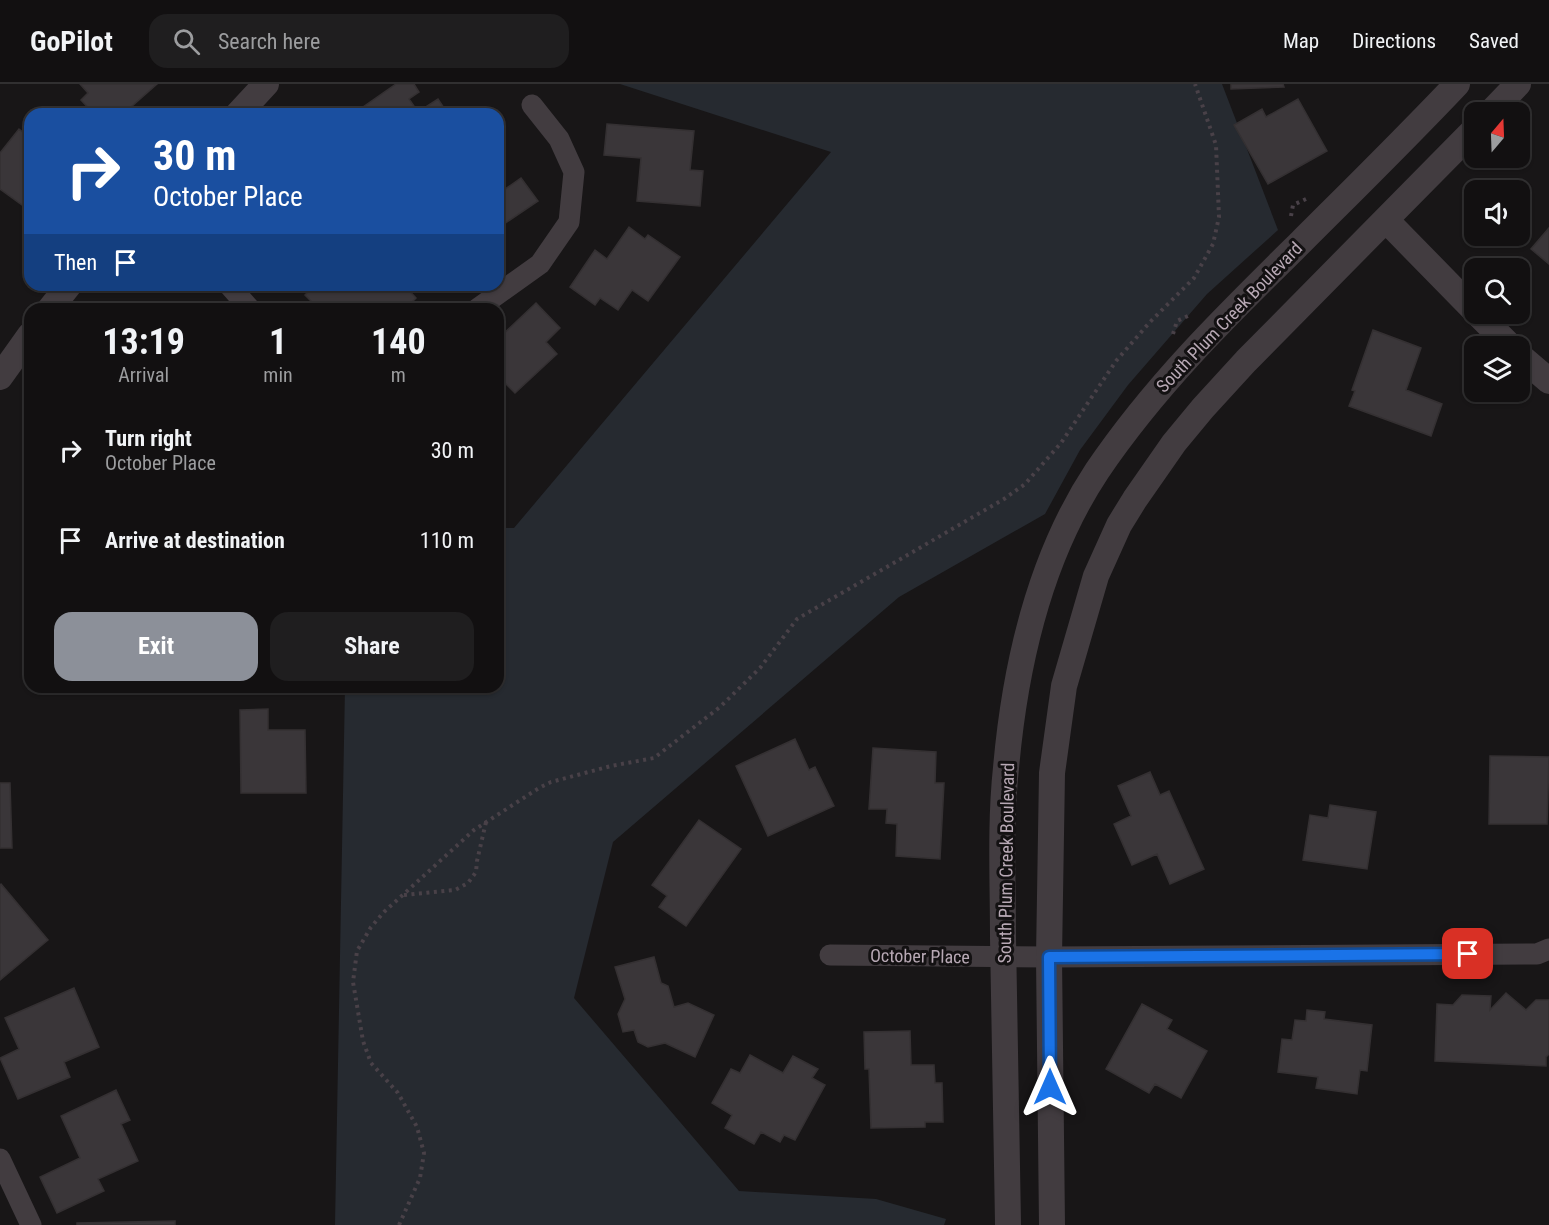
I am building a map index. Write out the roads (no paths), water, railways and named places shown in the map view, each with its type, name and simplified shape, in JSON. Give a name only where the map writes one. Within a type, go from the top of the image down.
[{"type":"street","points":[[244,108],[266,84]]},
{"type":"street","name":"South Plum Creek Boulevard","points":[[1008,1225],[1004,957],[1005,769],[1018,677],[1052,560],[1078,502],[1117,443],[1167,378],[1212,329],[1457,84]]},
{"type":"street","points":[[1501,102],[1518,84]]},
{"type":"street","points":[[504,290],[540,264],[569,222],[574,172],[560,139],[532,105]]},
{"type":"street","points":[[1052,1225],[1049,957],[1052,773],[1064,686],[1096,576],[1107,548],[1135,499],[1203,408],[1246,361],[1464,140]]},
{"type":"street","points":[[1386,220],[1464,300]]},
{"type":"street","points":[[55,303],[64,291]]},
{"type":"street","points":[[234,291],[245,303]]},
{"type":"street","points":[[485,303],[502,291]]},
{"type":"street","points":[[1488,324],[1500,336]]},
{"type":"street","points":[[0,377],[24,343]]},
{"type":"street","points":[[1530,365],[1549,381]]},
{"type":"street","name":"October Place","points":[[830,956],[1537,954],[1549,950]]},
{"type":"street","points":[[0,1159],[30,1225]]}]
